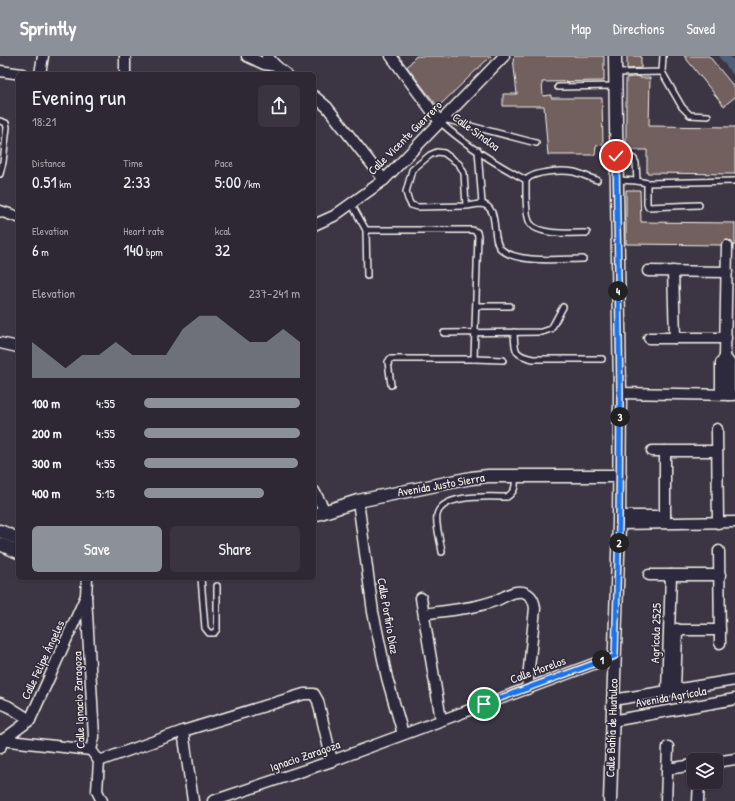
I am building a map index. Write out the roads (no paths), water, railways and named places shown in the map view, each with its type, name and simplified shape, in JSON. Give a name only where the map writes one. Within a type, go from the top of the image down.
[{"type":"street","points":[[40,72],[43,56]]},
{"type":"street","points":[[125,56],[125,72]]},
{"type":"street","points":[[247,56],[265,59],[284,72]]},
{"type":"street","name":"Calle Sinaloa","points":[[391,56],[442,120]]},
{"type":"street","name":"Calle Vicente Guerrero","points":[[316,226],[352,205],[384,180],[504,56]]},
{"type":"street","name":"Calle Bahía de Huatulco","points":[[610,801],[620,476],[615,56]]},
{"type":"street","points":[[0,71],[16,73]]},
{"type":"street","points":[[316,98],[327,107],[384,180]]},
{"type":"street","points":[[0,211],[16,215]]},
{"type":"street","points":[[620,393],[728,394],[729,362],[725,357],[727,246]]},
{"type":"street","points":[[648,271],[727,272]]},
{"type":"street","points":[[673,271],[675,338]]},
{"type":"street","points":[[649,338],[726,338]]},
{"type":"street","points":[[0,343],[16,347]]},
{"type":"street","points":[[716,428],[718,523]]},
{"type":"street","points":[[652,451],[717,452]]},
{"type":"street","points":[[665,451],[665,520]]},
{"type":"street","name":"Avenida Justo Sierra","points":[[320,513],[358,501],[471,478],[488,476],[620,476]]},
{"type":"street","points":[[316,498],[320,513]]},
{"type":"street","name":"Calle Porfirio Díaz","points":[[358,501],[373,612],[387,678],[403,734]]},
{"type":"street","points":[[619,520],[665,520],[718,523],[735,522]]},
{"type":"street","points":[[0,531],[16,538]]},
{"type":"street","points":[[0,544],[16,551]]},
{"type":"street","points":[[719,551],[720,643]]},
{"type":"street","points":[[649,575],[720,575]]},
{"type":"street","name":"Agrícola 2525","points":[[671,575],[673,630],[671,690]]},
{"type":"street","name":"Calle Felipe Ángeles","points":[[1,742],[30,720],[86,596],[87,580]]},
{"type":"street","points":[[424,614],[479,605],[497,600],[513,592],[523,592],[530,595],[534,600],[535,608],[527,689]]},
{"type":"street","name":"Calle Ignacio Zaragoza","points":[[86,596],[94,737],[91,750],[99,761],[97,791],[102,801]]},
{"type":"street","points":[[421,598],[441,720]]},
{"type":"street","points":[[673,630],[720,630]]},
{"type":"street","name":"Calle Morelos","points":[[403,734],[615,656]]},
{"type":"street","name":"Avenida Agrícola","points":[[613,700],[735,680]]},
{"type":"street","points":[[99,761],[183,731],[304,694],[314,694],[318,701],[332,761]]},
{"type":"street","name":"Avenida Agrícola","points":[[612,721],[735,699]]},
{"type":"street","points":[[0,703],[8,706],[30,720]]},
{"type":"street","points":[[183,731],[193,801]]},
{"type":"street","name":"Ignacio Zaragoza","points":[[213,801],[332,761],[403,734]]},
{"type":"street","points":[[1,742],[91,750]]},
{"type":"street","points":[[666,801],[668,747]]},
{"type":"street","points":[[723,761],[735,759]]},
{"type":"street","points":[[667,769],[687,766]]},
{"type":"street","points":[[698,801],[699,789]]},
{"type":"lane","points":[[663,56],[662,72],[682,107],[690,115],[708,116]]},
{"type":"lane","points":[[615,73],[662,72]]},
{"type":"lane","points":[[558,87],[615,86]]},
{"type":"lane","points":[[442,120],[536,143]]},
{"type":"lane","name":"Calle Sinaloa","points":[[442,120],[450,130],[478,150],[526,180]]},
{"type":"lane","points":[[0,121],[6,124],[7,127],[0,171]]},
{"type":"lane","points":[[478,150],[482,204]]},
{"type":"lane","points":[[466,206],[464,173],[454,159],[437,152],[430,155],[412,170],[406,192],[411,205],[418,207],[466,206],[482,204],[490,209],[494,217],[497,241],[500,248],[510,254],[528,258],[582,260]]},
{"type":"lane","points":[[616,156],[630,157],[634,159],[636,163],[637,181]]},
{"type":"lane","points":[[587,233],[538,230],[530,224],[527,213],[526,180],[529,176],[537,173],[573,172],[598,180]]},
{"type":"lane","points":[[616,180],[647,183],[735,181]]},
{"type":"lane","points":[[647,183],[648,207],[699,205]]},
{"type":"lane","points":[[352,205],[366,230],[367,276]]},
{"type":"lane","points":[[366,230],[472,230],[477,232],[474,359]]},
{"type":"lane","points":[[476,306],[510,306]]},
{"type":"lane","points":[[444,334],[542,332],[551,329],[563,307]]},
{"type":"lane","points":[[514,332],[515,349],[518,354],[523,357],[602,359]]},
{"type":"lane","points":[[391,385],[388,362],[390,359],[503,360]]},
{"type":"lane","points":[[442,552],[436,517],[438,511],[444,505],[455,500],[508,497],[514,492],[516,484],[515,477]]},
{"type":"lane","points":[[201,580],[205,628],[209,633],[214,633],[217,629],[217,586]]},
{"type":"waterway","points":[[724,56],[735,70]]}]
